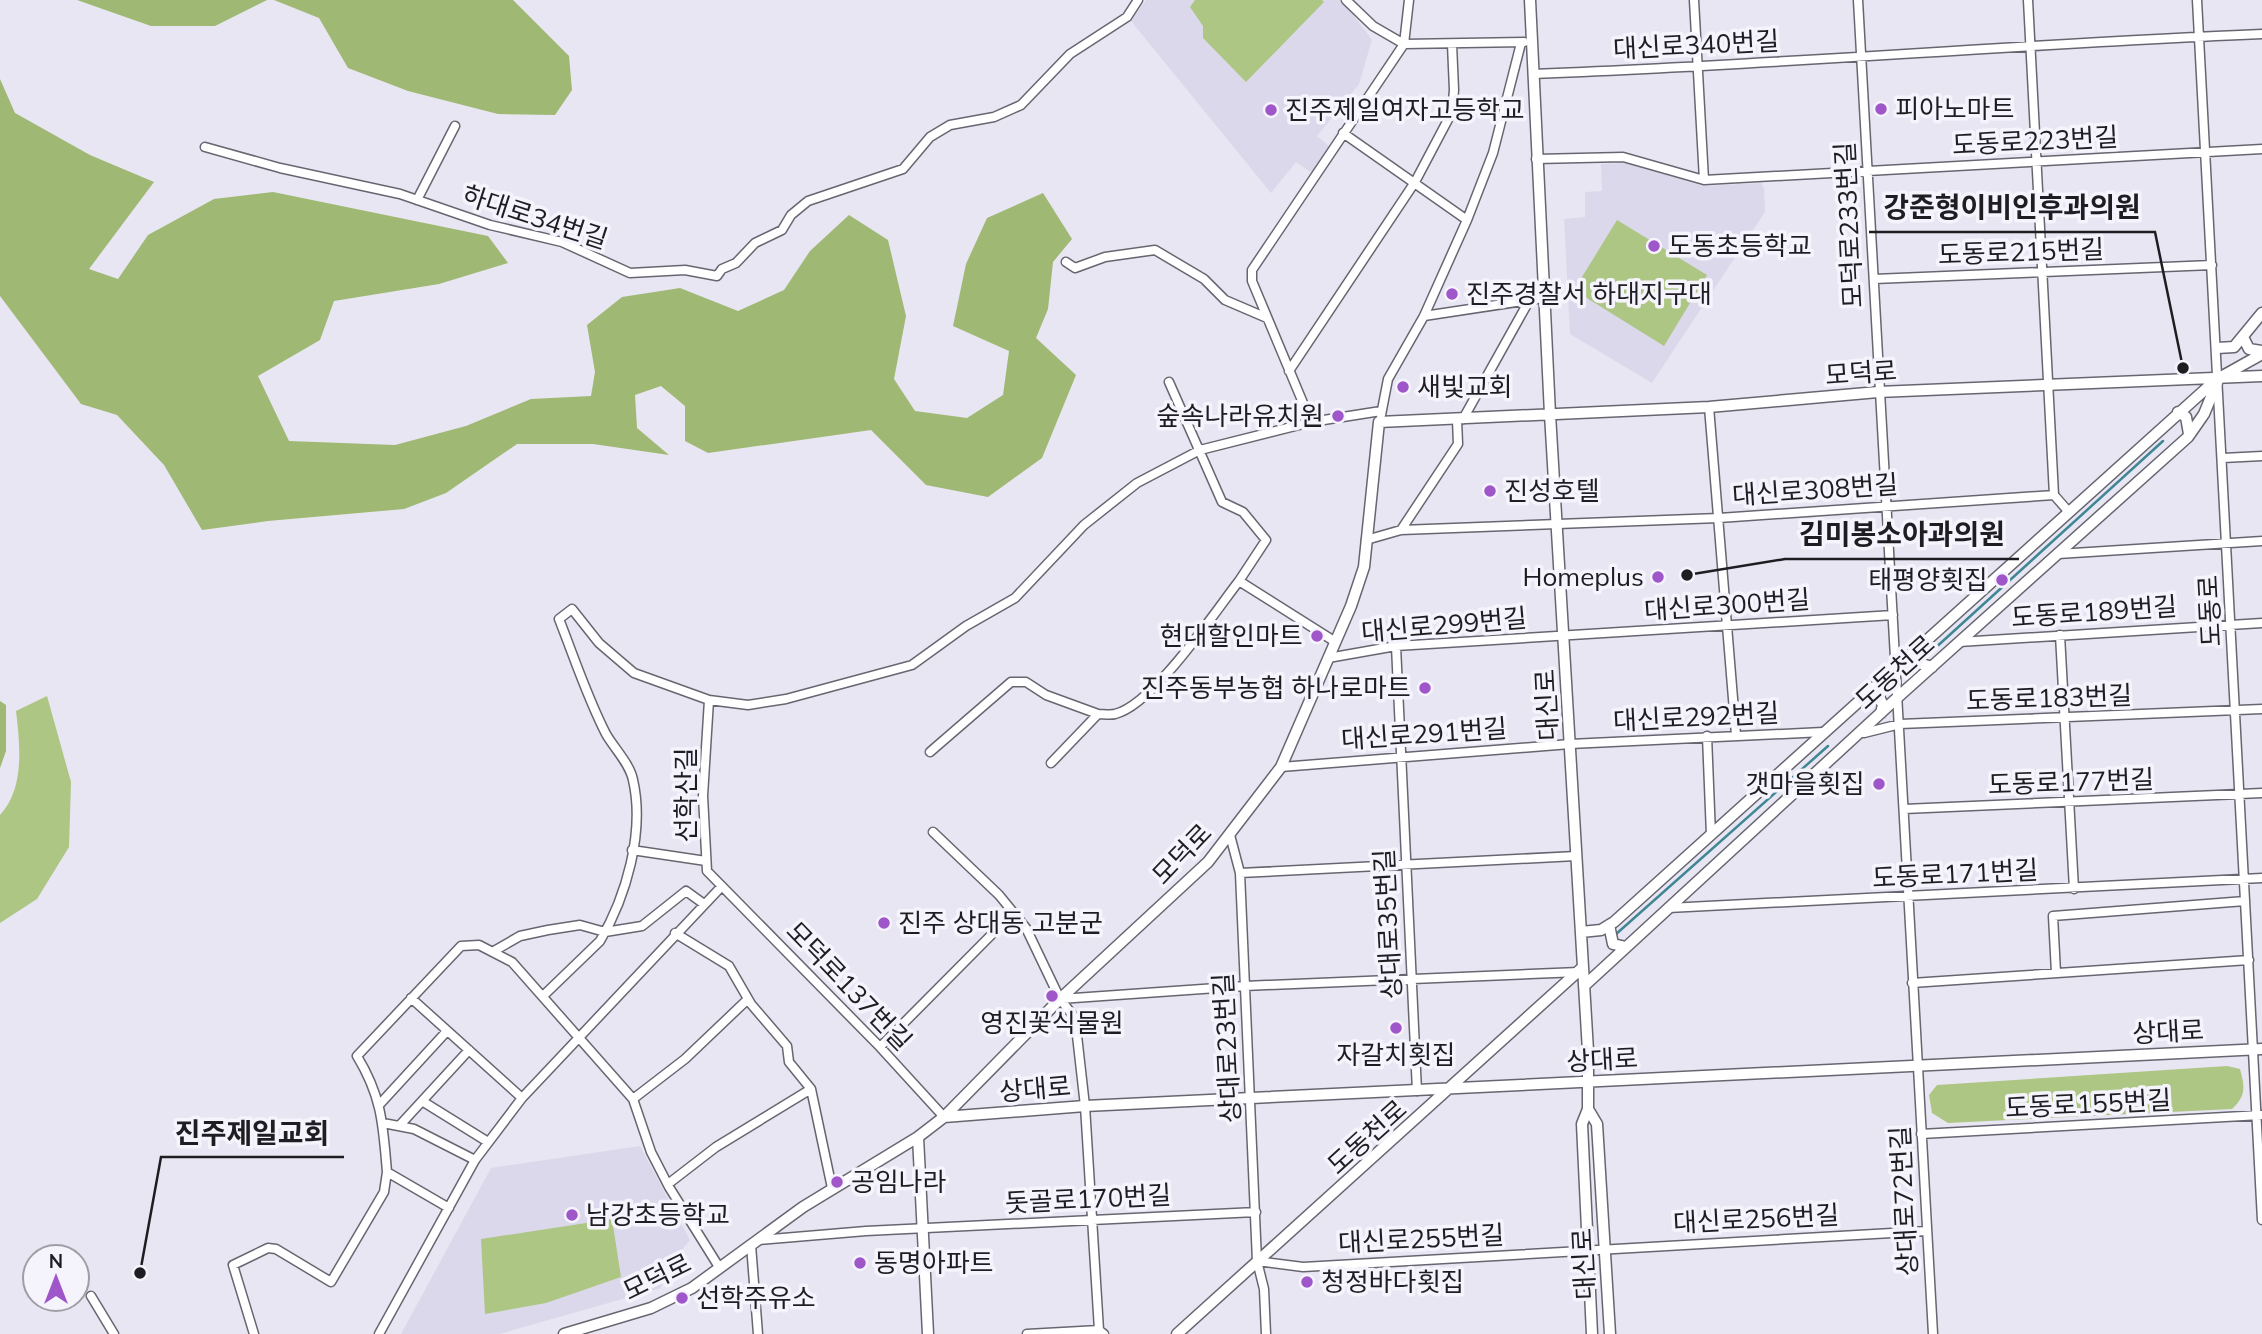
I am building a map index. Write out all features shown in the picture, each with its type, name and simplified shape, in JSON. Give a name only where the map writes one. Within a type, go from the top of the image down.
[{"type":"street","name":"하대로34번길","points":[[205,147],[417,200],[490,225],[562,242],[630,272],[685,270],[717,276],[722,269],[736,263],[755,243],[782,230],[791,215],[808,201],[903,169],[930,137],[950,125],[994,117],[1021,105],[1070,54],[1127,17],[1138,0]]},
{"type":"street","points":[[1346,0],[1373,26],[1404,44],[1521,43],[1532,38]]},
{"type":"street","points":[[1311,422],[1252,281],[1252,270],[1404,44],[1409,0]]},
{"type":"street","name":"대신로","points":[[1530,0],[1549,414],[1558,525],[1584,986],[1588,1109],[1582,1124],[1592,1334]]},
{"type":"street","points":[[1694,0],[1704,180]]},
{"type":"street","name":"모덕로233번길","points":[[1858,0],[1878,392],[1900,724]]},
{"type":"street","points":[[2028,0],[2043,272],[2046,384],[2054,495],[2068,511]]},
{"type":"street","name":"도동로","points":[[2197,0],[2245,901],[2258,1049],[2262,1220]]},
{"type":"street","name":"대신로340번길","points":[[1533,74],[1698,68],[1860,56],[2262,34]]},
{"type":"street","points":[[542,996],[605,932],[614,916],[637,832],[633,779],[606,733],[559,619],[572,609],[599,643],[634,673],[709,700],[748,705],[786,699],[912,665],[965,626],[1015,598],[1084,525],[1137,483],[1200,450],[1311,422],[1380,417],[1388,379],[1424,316],[1467,220],[1493,153],[1521,43]]},
{"type":"street","points":[[1289,371],[1415,182],[1452,112],[1452,44]]},
{"type":"street","points":[[417,200],[455,126]]},
{"type":"street","points":[[1343,133],[1467,220]]},
{"type":"street","name":"도동로223번길","points":[[1536,159],[1623,157],[1704,180],[2262,149]]},
{"type":"street","points":[[1066,262],[1075,268],[1105,257],[1155,250],[1204,279],[1225,300],[1267,318]]},
{"type":"street","name":"도동로215번길","points":[[1874,279],[2212,265]]},
{"type":"street","points":[[1424,316],[1543,298]]},
{"type":"street","points":[[1401,530],[1458,444],[1460,420],[1530,299]]},
{"type":"street","points":[[2217,348],[2234,347],[2262,313]]},
{"type":"street","points":[[2243,337],[2249,349],[2262,352]]},
{"type":"street","name":"도동천로","points":[[1581,932],[1601,930],[1609,925],[2178,412],[2219,378],[2262,352]]},
{"type":"street","name":"모덕로","points":[[564,1334],[596,1330],[665,1303],[692,1288],[832,1188],[918,1137],[944,1117],[1060,999],[1208,862],[1281,767],[1351,606],[1364,567],[1380,417],[1460,420],[1709,407],[1878,392],[2262,376]]},
{"type":"street","name":"도동천로","points":[[1584,986],[1880,713],[2189,435],[2204,414],[2219,378]]},
{"type":"street","points":[[930,752],[1011,682],[1026,682],[1046,695],[1098,714],[1115,714],[1137,702],[1170,669],[1262,548],[1264,535],[1243,512],[1222,502],[1169,382]]},
{"type":"street","points":[[1709,407],[1737,735]]},
{"type":"street","points":[[2178,412],[2186,417],[2189,435]]},
{"type":"street","points":[[2223,458],[2262,456]]},
{"type":"street","name":"대신로308번길","points":[[1366,540],[1401,530],[1718,518],[2054,495]]},
{"type":"street","points":[[2058,554],[2262,541]]},
{"type":"street","points":[[1239,580],[1334,641]]},
{"type":"street","name":"대신로300번길","points":[[1564,636],[1892,615]]},
{"type":"street","name":"도동로189번길","points":[[1959,642],[2262,623]]},
{"type":"street","points":[[2060,635],[2074,889]]},
{"type":"street","name":"대신로299번길","points":[[1328,658],[1396,646],[1564,636]]},
{"type":"street","name":"상대로35번길","points":[[1396,646],[1417,1091]]},
{"type":"street","points":[[1914,649],[1915,662],[1932,667]]},
{"type":"street","points":[[1867,691],[1878,695],[1883,705],[1880,713]]},
{"type":"street","name":"선학산길","points":[[709,700],[703,796],[706,861],[707,871],[722,886]]},
{"type":"street","name":"도동로183번길","points":[[1864,733],[1900,724],[2262,709]]},
{"type":"street","points":[[1051,763],[1098,714]]},
{"type":"street","name":"상대로72번길","points":[[1900,724],[1933,1334]]},
{"type":"street","name":"대신로292번길","points":[[1570,744],[1824,732]]},
{"type":"street","points":[[1707,736],[1711,835]]},
{"type":"street","name":"대신로291번길","points":[[1281,767],[1401,755],[1570,744]]},
{"type":"street","name":"도동로177번길","points":[[1905,809],[2071,804],[2262,793]]},
{"type":"street","points":[[933,832],[999,895],[1026,928],[1060,999],[1074,1018],[1085,1105],[1101,1332],[1027,1334]]},
{"type":"street","name":"상대로23번길","points":[[1230,835],[1240,873],[1257,1261],[1264,1289],[1266,1334]]},
{"type":"street","points":[[632,850],[706,861]]},
{"type":"street","points":[[1240,873],[1576,856]]},
{"type":"street","name":"도동로171번길","points":[[1668,908],[2262,878]]},
{"type":"street","points":[[379,1334],[475,1160],[488,1142],[522,1098],[722,886]]},
{"type":"street","name":"모덕로137번길","points":[[722,886],[880,1047],[944,1117]]},
{"type":"street","points":[[494,951],[520,936],[548,930],[580,925],[605,932],[642,926],[686,891],[704,904]]},
{"type":"street","points":[[2056,973],[2053,916],[2245,901]]},
{"type":"street","points":[[880,1047],[1013,914]]},
{"type":"street","points":[[1609,925],[1613,944],[1626,947]]},
{"type":"street","points":[[675,933],[729,966],[748,999],[788,1046],[789,1062],[811,1089],[832,1188]]},
{"type":"street","points":[[254,1334],[233,1265],[268,1248],[276,1249],[331,1282],[384,1192],[387,1172],[383,1124],[374,1083],[357,1056],[461,946],[479,945],[512,962],[633,1099],[651,1152],[719,1267]]},
{"type":"street","points":[[1912,983],[2249,960]]},
{"type":"street","points":[[1060,999],[1245,986],[1581,970]]},
{"type":"street","name":"도동천로","points":[[1177,1334],[1581,970]]},
{"type":"street","points":[[411,998],[522,1098]]},
{"type":"street","points":[[633,1099],[685,1059],[748,999]]},
{"type":"street","points":[[379,1105],[447,1031]]},
{"type":"street","name":"상대로","points":[[944,1117],[1085,1105],[2258,1049]]},
{"type":"street","points":[[400,1125],[469,1050]]},
{"type":"street","points":[[668,1184],[716,1147],[811,1089]]},
{"type":"street","points":[[422,1101],[488,1142]]},
{"type":"street","name":"대신로","points":[[1588,1109],[1597,1124],[1609,1334]]},
{"type":"street","name":"도동로155번길","points":[[1921,1134],[2259,1115]]},
{"type":"street","points":[[383,1124],[400,1125],[475,1160]]},
{"type":"street","points":[[918,1137],[928,1334]]},
{"type":"street","points":[[387,1172],[449,1208]]},
{"type":"street","name":"돗골로170번길","points":[[866,1231],[1256,1212]]},
{"type":"street","name":"모덕로","points":[[755,1242],[866,1231]]},
{"type":"street","name":"대신로256번길","points":[[1588,1250],[1927,1231]]},
{"type":"street","points":[[755,1242],[758,1334]]},
{"type":"street","name":"대신로255번길","points":[[1257,1261],[1303,1267],[1588,1250]]},
{"type":"street","points":[[92,1296],[114,1334]]},
{"type":"shaded area","name":"진주제일여자고등학교","points":[[1146,0],[1342,0],[1372,40],[1359,84],[1317,136],[1330,147],[1316,176],[1296,162],[1271,193],[1131,21]]},
{"type":"shaded area","name":"도동초등학교","points":[[1624,163],[1704,186],[1761,183],[1764,188],[1765,212],[1652,383],[1570,334],[1564,219],[1585,217],[1585,192],[1602,191],[1601,164]]},
{"type":"shaded area","name":"남강초등학교","points":[[640,1146],[690,1240],[666,1269],[661,1288],[499,1334],[401,1334],[491,1168]]},
{"type":"green space","points":[[77,0],[267,0],[215,26],[151,26]]},
{"type":"green space","points":[[274,0],[513,0],[569,56],[572,90],[555,115],[498,114],[408,91],[348,68],[319,18]]},
{"type":"green space","points":[[1195,0],[1324,2],[1246,82],[1203,38],[1203,26],[1190,7]]},
{"type":"green space","points":[[0,79],[15,113],[90,155],[154,182],[89,269],[118,279],[148,235],[214,199],[273,192],[488,236],[508,263],[439,284],[334,301],[320,340],[258,376],[289,441],[395,445],[466,426],[531,399],[591,396],[595,372],[587,325],[622,297],[680,288],[738,311],[784,290],[810,251],[849,215],[888,240],[906,316],[894,379],[915,411],[967,418],[1003,395],[1009,351],[953,326],[966,264],[987,218],[1043,193],[1072,239],[1053,262],[1048,309],[1036,338],[1076,375],[1042,458],[988,497],[926,485],[871,430],[708,453],[685,441],[685,406],[661,386],[635,395],[637,428],[669,455],[593,444],[517,444],[446,493],[404,509],[268,521],[202,530],[164,465],[117,415],[81,404],[0,296]]},
{"type":"green space","points":[[1617,220],[1707,275],[1664,346],[1574,290]]},
{"type":"green space","points":[[47,696],[71,782],[69,847],[37,899],[0,923],[0,815],[14,792],[19,766],[16,711]]},
{"type":"green space","points":[[0,701],[6,705],[6,751],[0,768]]},
{"type":"green space","points":[[2227,1066],[2240,1069],[2243,1081],[2242,1095],[2232,1109],[1948,1123],[1932,1113],[1929,1095],[1937,1085]]},
{"type":"green space","points":[[612,1219],[621,1277],[546,1303],[485,1314],[481,1239]]},
{"type":"waterway","points":[[1922,660],[2163,441]]},
{"type":"waterway","points":[[1615,935],[1828,746]]},
{"type":"place","name":"피아노마트","points":[[1881,109]]},
{"type":"place","name":"진주제일여자고등학교","points":[[1271,110]]},
{"type":"place","name":"도동초등학교","points":[[1654,246]]},
{"type":"place","name":"진주경찰서 하대지구대","points":[[1452,294]]},
{"type":"place","name":"강준형이비인후과의원","points":[[2183,368]]},
{"type":"place","name":"새빛교회","points":[[1403,387]]},
{"type":"place","name":"숲속나라유치원","points":[[1338,416]]},
{"type":"place","name":"진성호텔","points":[[1490,491]]},
{"type":"place","name":"김미봉소아과의원","points":[[1687,575]]},
{"type":"place","name":"Homeplus","points":[[1658,577]]},
{"type":"place","name":"태평양횟집","points":[[2002,580]]},
{"type":"place","name":"현대할인마트","points":[[1317,636]]},
{"type":"place","name":"진주동부농협 하나로마트","points":[[1425,688]]},
{"type":"place","name":"갯마을횟집","points":[[1879,784]]},
{"type":"place","name":"진주 상대동 고분군","points":[[884,923]]},
{"type":"place","name":"영진꽃식물원","points":[[1052,996]]},
{"type":"place","name":"자갈치횟집","points":[[1396,1028]]},
{"type":"place","name":"공임나라","points":[[837,1182]]},
{"type":"place","name":"남강초등학교","points":[[572,1215]]},
{"type":"place","name":"동명아파트","points":[[860,1263]]},
{"type":"place","name":"진주제일교회","points":[[140,1273]]},
{"type":"place","name":"청정바다횟집","points":[[1307,1282]]},
{"type":"place","name":"선학주유소","points":[[682,1298]]}]
